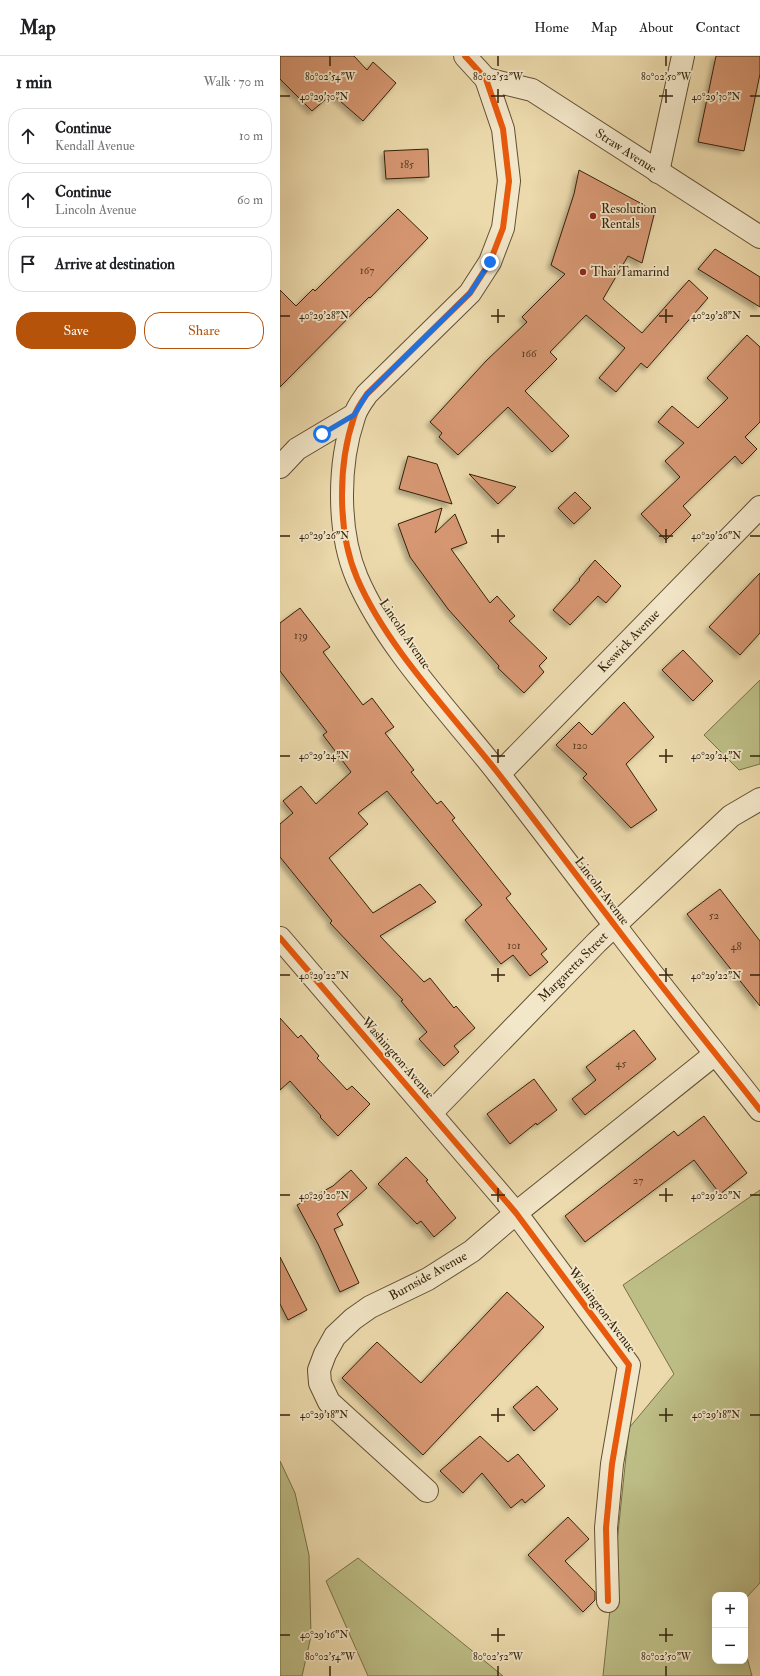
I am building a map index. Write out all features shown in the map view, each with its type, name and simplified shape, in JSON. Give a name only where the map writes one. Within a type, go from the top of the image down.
[{"type":"street","name":"Lincoln Avenue","points":[[465,56],[486,79],[503,129],[509,182],[503,228],[490,262],[470,293],[367,394],[354,415],[347,443],[342,481],[343,520],[347,542],[357,577],[377,617],[399,650],[499,774],[615,926],[760,1110]]},
{"type":"street","points":[[658,172],[683,56]]},
{"type":"street","name":"Straw Avenue","points":[[486,79],[532,90],[760,236]]},
{"type":"street","points":[[280,466],[297,449],[354,415]]},
{"type":"street","name":"Keswick Avenue","points":[[499,774],[760,507]]},
{"type":"street","name":"Margaretta Street","points":[[431,1113],[615,926],[731,816],[760,798]]},
{"type":"street","name":"Washington Avenue","points":[[280,938],[516,1212],[629,1365],[612,1464],[606,1528],[608,1601]]},
{"type":"street","name":"Burnside Avenue","points":[[427,1492],[329,1402],[320,1383],[319,1370],[325,1354],[336,1336],[353,1319],[370,1307],[428,1279],[472,1251],[516,1212],[716,1054]]},
{"type":"green space","points":[[760,680],[760,764],[739,770],[704,735]]},
{"type":"green space","points":[[760,1190],[760,1583],[748,1596],[748,1592],[712,1592],[712,1664],[748,1664],[748,1661],[752,1676],[603,1676],[629,1428],[674,1374],[623,1285]]},
{"type":"green space","points":[[280,1461],[295,1493],[309,1555],[311,1636],[302,1676],[280,1676]]},
{"type":"green space","points":[[358,1558],[503,1676],[368,1676],[326,1581]]},
{"type":"building","points":[[280,56],[354,56],[367,70],[373,62],[396,83],[363,121],[332,94],[312,111],[280,79]]},
{"type":"building","points":[[716,56],[760,56],[760,74],[744,151],[698,142]]},
{"type":"building","points":[[428,149],[429,177],[386,179],[384,151]]},
{"type":"building","points":[[579,170],[655,211],[642,263],[628,256],[603,299],[642,333],[689,280],[708,298],[647,368],[641,363],[616,392],[599,378],[625,348],[586,315],[550,352],[557,359],[525,391],[569,436],[552,452],[508,407],[458,455],[439,437],[442,433],[430,422],[486,361],[527,322],[522,317],[565,274],[551,265],[574,194]]},
{"type":"building","points":[[398,209],[428,238],[280,387],[280,290],[296,306],[313,289],[315,291]]},
{"type":"building","points":[[715,249],[760,277],[760,307],[698,269]]},
{"type":"building","points":[[747,335],[760,347],[760,422],[745,437],[757,449],[742,464],[735,456],[683,506],[691,515],[666,540],[641,514],[680,477],[665,461],[684,443],[658,422],[672,406],[698,428],[728,398],[707,378]]},
{"type":"building","points":[[408,456],[437,464],[452,504],[399,489]]},
{"type":"building","points":[[469,474],[516,487],[498,504]]},
{"type":"building","points":[[575,492],[591,508],[574,524],[558,508]]},
{"type":"building","points":[[442,508],[435,533],[455,514],[467,543],[451,549],[490,603],[497,596],[515,616],[509,621],[547,658],[539,666],[544,672],[524,693],[498,668],[499,666],[448,609],[410,557],[398,524]]},
{"type":"building","points":[[595,560],[621,586],[606,603],[598,596],[570,625],[553,610],[580,580],[579,579]]},
{"type":"building","points":[[760,573],[760,633],[740,655],[709,627]]},
{"type":"building","points":[[300,608],[330,647],[323,652],[363,705],[372,698],[394,727],[385,733],[414,770],[411,772],[437,804],[441,801],[455,818],[452,820],[511,894],[506,898],[547,949],[541,954],[548,962],[530,976],[513,955],[501,964],[465,920],[482,905],[387,791],[358,813],[368,824],[329,858],[373,913],[420,884],[436,902],[380,936],[424,982],[430,978],[454,1008],[456,1006],[475,1028],[454,1046],[459,1052],[444,1066],[419,1039],[427,1032],[401,1001],[403,1000],[330,923],[332,921],[280,857],[280,824],[293,813],[283,801],[301,786],[316,804],[351,772],[323,735],[327,732],[280,671],[280,623]]},
{"type":"building","points":[[683,650],[713,681],[693,701],[662,670]]},
{"type":"building","points":[[624,702],[654,737],[626,764],[657,810],[631,828],[583,778],[587,774],[556,745],[579,722],[592,735]]},
{"type":"building","points":[[720,889],[760,941],[760,1006],[687,914]]},
{"type":"building","points":[[280,1018],[298,1038],[301,1035],[319,1056],[317,1058],[347,1090],[352,1086],[370,1104],[338,1136],[290,1081],[280,1090]]},
{"type":"building","points":[[634,1030],[656,1059],[585,1115],[572,1099],[596,1080],[586,1067]]},
{"type":"building","points":[[534,1079],[557,1110],[537,1125],[536,1123],[510,1144],[487,1114]]},
{"type":"building","points":[[704,1116],[747,1173],[720,1194],[694,1160],[585,1242],[565,1216],[674,1131],[678,1136]]},
{"type":"building","points":[[406,1157],[428,1180],[426,1181],[456,1218],[434,1237],[421,1221],[417,1224],[378,1184]]},
{"type":"building","points":[[351,1170],[367,1188],[337,1214],[343,1225],[334,1229],[359,1283],[340,1292],[318,1244],[297,1205],[333,1186]]},
{"type":"building","points":[[280,1257],[307,1310],[288,1320],[280,1304]]},
{"type":"building","points":[[507,1292],[544,1327],[423,1455],[342,1378],[377,1342],[421,1383]]},
{"type":"building","points":[[537,1386],[558,1409],[534,1431],[513,1407]]},
{"type":"building","points":[[480,1436],[508,1462],[518,1454],[545,1486],[525,1503],[522,1499],[511,1508],[482,1473],[463,1493],[440,1471]]},
{"type":"building","points":[[568,1517],[589,1539],[565,1561],[595,1592],[595,1600],[583,1612],[528,1555]]},
{"type":"cycle path","points":[[465,56],[486,79],[503,129],[509,181],[503,228],[490,262],[470,293],[367,394],[356,411],[345,455],[342,498],[343,519],[350,560],[370,604],[402,655],[498,773],[760,1110]]},
{"type":"cycle path","points":[[280,938],[516,1213],[629,1365],[612,1464],[606,1528],[608,1601]]},
{"type":"place","name":"Resolution Rentals","points":[[593,216]]},
{"type":"place","name":"Thai Tamarind","points":[[583,272]]},
{"type":"route","points":[[322,434],[354,415],[367,394],[470,293],[490,262]]}]
